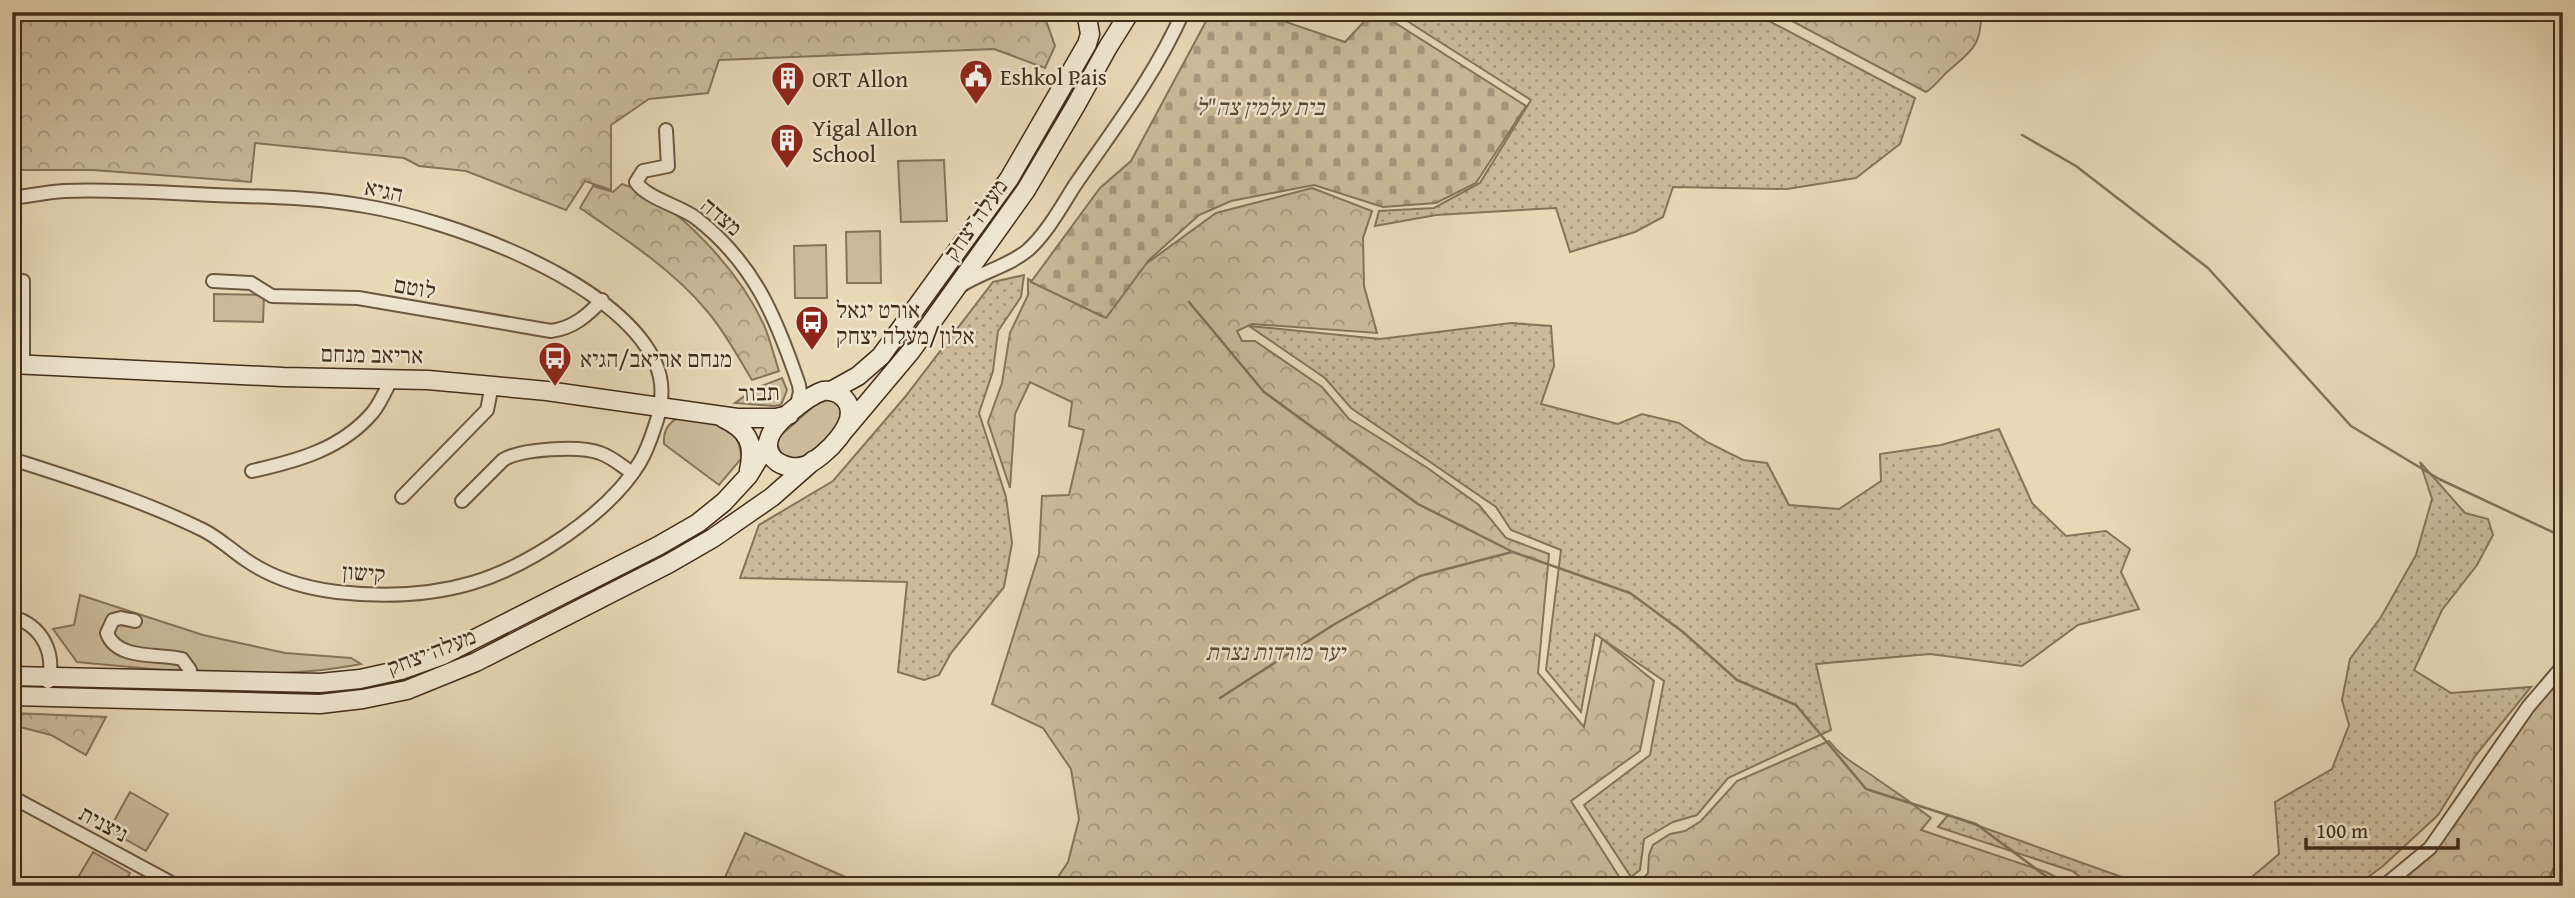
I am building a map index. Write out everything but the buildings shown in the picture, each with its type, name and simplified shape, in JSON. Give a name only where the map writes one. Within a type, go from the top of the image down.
[{"type":"main road","points":[[1085,14],[1092,22],[1105,28],[1119,25],[1128,16]]},
{"type":"main road","name":"מעלה יצחק","points":[[12,676],[320,683],[380,675],[422,663],[485,634],[681,533],[713,512],[748,476],[769,440],[792,412],[811,397],[858,376],[881,356],[1009,179],[1087,44],[1090,34],[1085,14]]},
{"type":"main road","name":"מעלה יצחק","points":[[12,696],[320,704],[407,690],[476,662],[680,558],[747,515],[814,460],[843,432],[911,351],[1026,190],[1128,16]]},
{"type":"main road","name":"אריאב מנחם","points":[[18,364],[284,377],[391,378],[492,385],[721,415]]},
{"type":"main road","points":[[827,391],[840,394],[849,405],[850,418],[843,432]]},
{"type":"main road","name":"תבור","points":[[721,415],[776,418],[792,412]]},
{"type":"main road","points":[[721,415],[746,432],[750,439],[752,457],[748,476]]},
{"type":"main road","name":"תבור","points":[[721,415],[758,427],[769,440],[772,458],[782,465],[801,467],[814,460]]},
{"type":"street","points":[[954,290],[1015,259],[1029,250],[1040,237],[1155,65],[1183,12]]},
{"type":"street","name":"מצדה","points":[[666,130],[668,166],[643,171],[636,182],[644,190],[692,216],[714,233],[743,263],[770,308],[799,379],[805,384],[827,391]]},
{"type":"street","name":"הגיא","points":[[12,198],[62,191],[294,198],[366,206],[435,223],[553,271],[602,300],[631,327],[654,359],[662,382],[661,407]]},
{"type":"street","points":[[18,364],[23,281]]},
{"type":"street","name":"לוטם","points":[[213,281],[251,283],[272,296],[358,298],[551,331],[563,330],[586,317],[602,300]]},
{"type":"street","name":"מצדה","points":[[792,412],[800,392],[794,368]]},
{"type":"street","points":[[252,471],[297,461],[337,443],[374,411],[391,378]]},
{"type":"street","points":[[402,497],[486,410],[492,385]]},
{"type":"street","name":"קישון","points":[[12,459],[106,490],[203,530],[247,561],[276,576],[336,592],[386,595],[429,593],[474,582],[519,563],[593,513],[632,473],[646,452],[661,407]]},
{"type":"street","points":[[462,501],[503,460],[510,455],[528,451],[593,451],[611,458],[632,473]]},
{"type":"street","points":[[12,617],[26,622],[42,636],[50,655],[50,677],[39,697]]},
{"type":"street","points":[[132,620],[135,621],[121,618],[113,620],[107,634],[115,647],[182,659],[190,670],[192,681]]},
{"type":"street","points":[[2384,886],[2430,848],[2528,707],[2563,666]]},
{"type":"street","name":"ניצנית","points":[[12,797],[177,886]]},
{"type":"green space","points":[[12,12],[1043,12],[1055,46],[1045,68],[994,49],[719,60],[708,93],[649,99],[611,125],[611,190],[585,181],[566,210],[466,171],[419,166],[404,158],[255,143],[251,182],[93,170],[12,170]]},
{"type":"green space","name":"בית עלמין צה\"ל","points":[[1211,12],[1257,12],[1345,42],[1373,12],[1378,12],[1526,106],[1476,183],[1436,203],[1383,207],[1314,185],[1231,201],[1199,215],[1149,260],[1106,318],[1031,282],[1100,188],[1131,161]]},
{"type":"green space","points":[[1393,12],[1752,12],[1915,98],[1900,144],[1856,178],[1787,189],[1673,187],[1663,217],[1635,232],[1570,252],[1556,208],[1436,215],[1375,226],[1379,211],[1434,208],[1480,183],[1531,100]]},
{"type":"green space","points":[[1775,12],[1981,12],[1981,24],[1973,48],[1926,92]]},
{"type":"green space","points":[[944,160],[947,221],[901,222],[898,161]]},
{"type":"green space","points":[[622,184],[664,205],[705,241],[723,262],[764,325],[779,371],[752,380],[720,327],[694,296],[647,255],[580,208],[593,186],[613,192]]},
{"type":"green space","name":"יער מורדות נצרת","points":[[1312,188],[1372,211],[1363,238],[1364,286],[1377,333],[1252,324],[1237,331],[1242,341],[1255,341],[1322,387],[1349,419],[1426,467],[1479,505],[1506,538],[1549,554],[1538,673],[1584,727],[1602,639],[1654,681],[1640,751],[1571,801],[1625,886],[1052,886],[1068,862],[1079,819],[1071,769],[1043,728],[992,704],[1039,554],[1042,496],[1069,495],[1084,430],[1069,426],[1072,402],[1030,382],[1015,414],[1010,488],[988,422],[1002,383],[1010,333],[1028,295],[1028,279],[1101,316],[1139,269],[1216,213]]},
{"type":"green space","points":[[880,231],[881,283],[847,283],[846,232]]},
{"type":"green space","points":[[826,245],[827,298],[795,298],[794,246]]},
{"type":"green space","points":[[1024,275],[1021,297],[998,331],[993,371],[979,413],[1006,497],[1012,543],[1004,587],[951,653],[939,675],[924,680],[898,672],[907,582],[740,578],[759,525],[833,481],[905,397],[993,282]]},
{"type":"green space","points":[[214,294],[264,295],[263,322],[214,321]]},
{"type":"green space","points":[[1511,323],[1551,326],[1554,366],[1541,404],[1618,424],[1642,414],[1679,423],[1707,442],[1743,460],[1767,463],[1789,505],[1839,509],[1881,481],[1880,454],[1941,445],[1999,429],[2032,503],[2066,536],[2106,531],[2130,549],[2121,572],[2139,609],[2078,625],[2022,666],[1930,654],[1816,664],[1831,730],[1728,778],[1697,815],[1673,822],[1644,839],[1640,870],[1631,877],[1584,805],[1650,755],[1664,681],[1595,634],[1581,712],[1546,670],[1561,550],[1511,530],[1496,507],[1351,408],[1325,378],[1249,326],[1380,339]]},
{"type":"green space","points":[[782,378],[787,390],[781,405],[735,403],[754,389]]},
{"type":"green space","points":[[830,399],[838,405],[840,414],[832,433],[806,455],[794,458],[782,455],[777,444],[779,437],[816,404]]},
{"type":"green space","points":[[678,418],[720,425],[735,437],[741,459],[719,485],[664,444],[667,428]]},
{"type":"green space","points":[[2420,462],[2465,513],[2488,519],[2493,535],[2477,565],[2442,610],[2414,670],[2451,693],[2531,687],[2475,756],[2438,815],[2383,866],[2356,886],[2217,886],[2247,881],[2279,854],[2275,802],[2332,769],[2349,725],[2342,700],[2350,659],[2381,617],[2416,555],[2432,499]]},
{"type":"green space","points":[[80,595],[203,635],[285,653],[351,658],[361,664],[291,673],[256,674],[77,662],[53,629],[74,625]]},
{"type":"green space","points":[[2563,663],[2563,886],[2385,886],[2422,857]]},
{"type":"green space","points":[[12,713],[106,717],[86,755],[51,735],[12,725]]},
{"type":"green space","points":[[1829,741],[1846,758],[1931,818],[1921,830],[2046,872],[2074,886],[1637,886],[1648,873],[1649,855],[1653,845],[1670,834],[1685,831],[1701,821],[1737,781]]},
{"type":"green space","points":[[130,792],[168,814],[146,851],[109,830]]},
{"type":"green space","points":[[1948,815],[2147,886],[2093,886],[2072,871],[1938,827]]},
{"type":"green space","points":[[745,833],[866,886],[721,886]]},
{"type":"green space","points":[[93,852],[130,873],[122,886],[73,886]]},
{"type":"waterway","points":[[2022,135],[2076,166],[2208,268],[2351,426],[2439,479],[2563,537]]},
{"type":"waterway","points":[[1189,302],[1264,392],[1418,504],[1513,552],[1630,593],[1683,632],[1737,680],[1796,705],[1866,789],[1976,824],[2059,886]]},
{"type":"waterway","points":[[1220,698],[1333,625],[1420,576],[1512,552]]},
{"type":"waterway","points":[[2546,886],[2563,847]]},
{"type":"place","name":"Eshkol Pais","points":[[976,106]]},
{"type":"place","name":"ORT Allon","points":[[788,108]]},
{"type":"place","name":"Yigal Allon School","points":[[787,170]]},
{"type":"place","name":"אורט יגאל אלון/מעלה יצחק","points":[[812,352]]},
{"type":"place","name":"מנחם אריאב/הגיא","points":[[555,388]]}]
